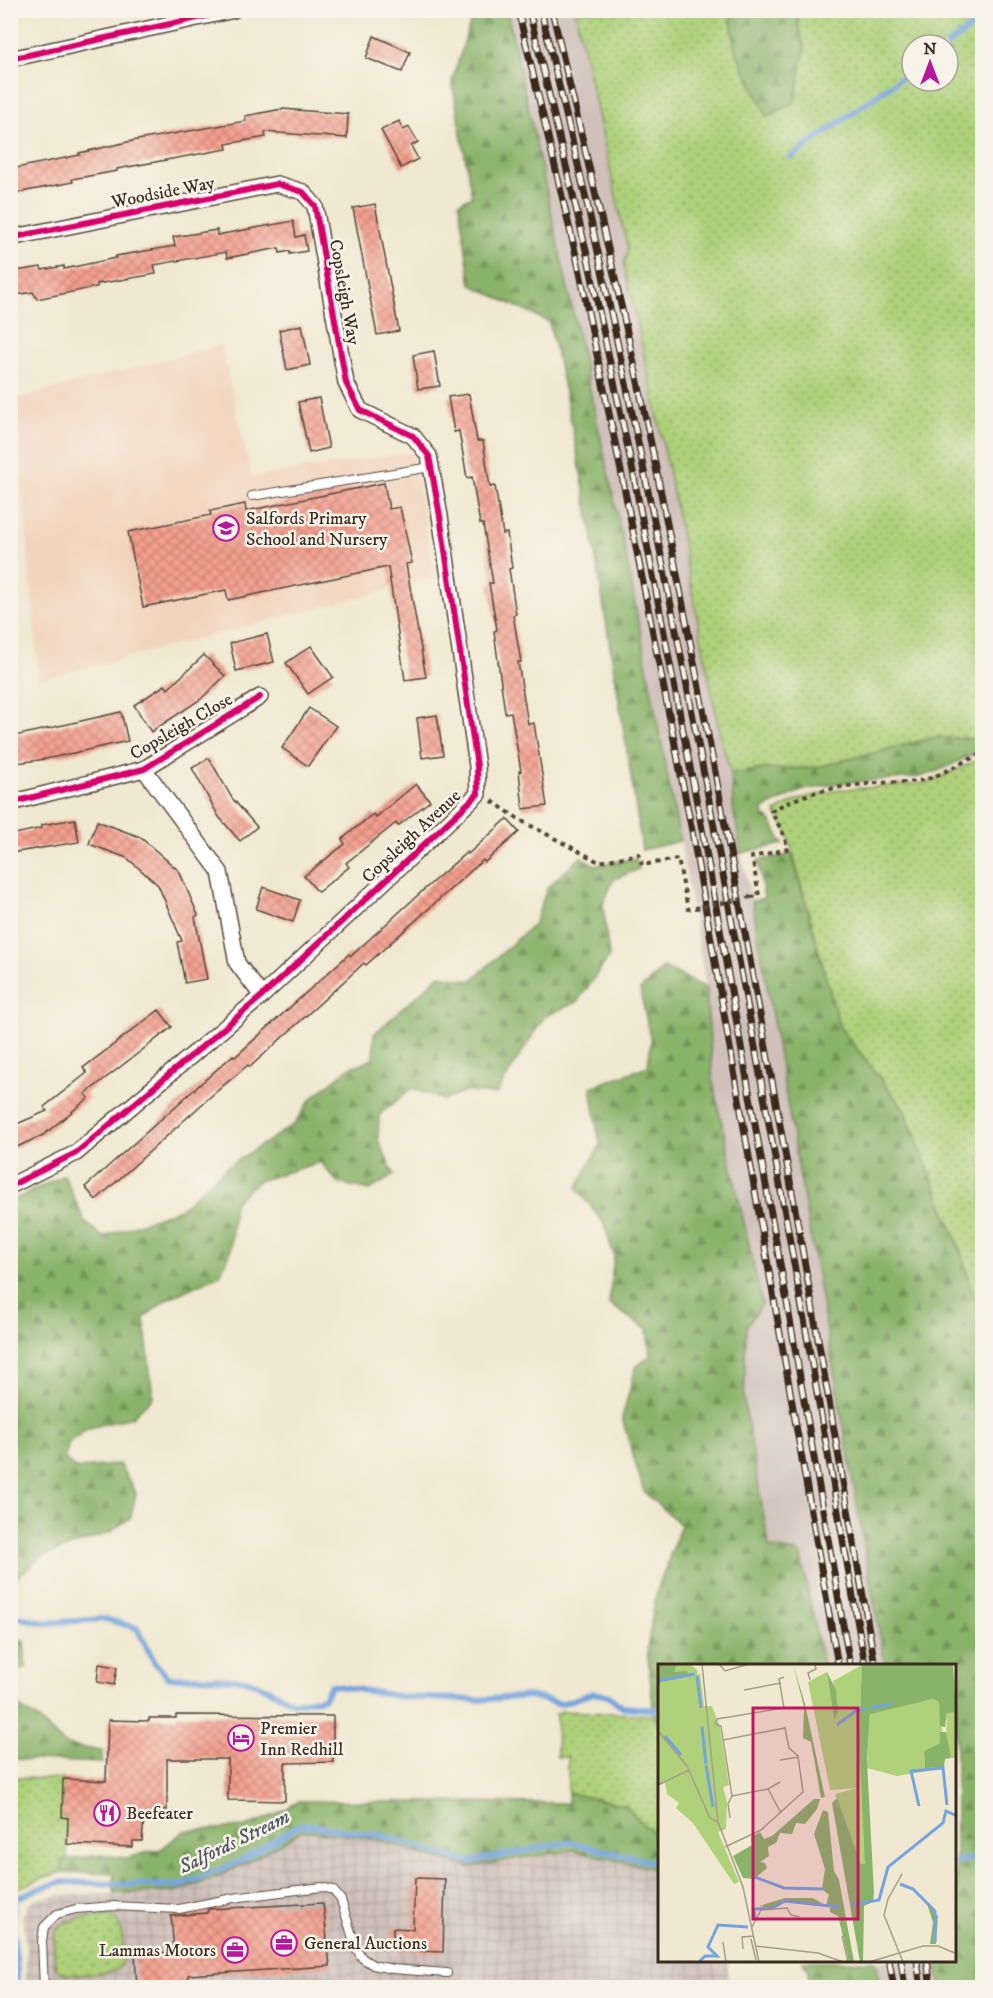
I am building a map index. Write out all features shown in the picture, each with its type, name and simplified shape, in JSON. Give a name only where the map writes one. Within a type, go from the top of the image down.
[{"type":"street","points":[[10,59],[234,10]]},
{"type":"street","name":"Woodside Way","points":[[10,238],[276,184],[303,192],[315,206]]},
{"type":"street","name":"Copsleigh Way","points":[[315,206],[346,383]]},
{"type":"street","name":"Copsleigh Avenue","points":[[10,1186],[76,1153],[262,996],[478,794],[477,766],[429,456],[413,435],[360,410],[346,383]]},
{"type":"street","name":"Copsleigh Close","points":[[10,803],[144,770],[260,697]]},
{"type":"street","name":"Copsleigh Close","points":[[144,770],[220,872],[237,963],[262,996]]},
{"type":"lane","points":[[252,496],[431,467]]},
{"type":"lane","points":[[44,1988],[42,1941],[44,1927],[57,1914],[76,1909],[113,1906],[178,1909],[309,1887],[333,1890],[341,1900],[356,1948],[362,1958],[373,1965],[392,1969],[447,1973]]},
{"type":"path","points":[[478,794],[496,803],[520,820],[599,862],[639,854],[642,865],[678,859],[688,909],[759,896],[752,857],[788,849],[783,833],[771,811],[792,799],[818,790],[922,780],[942,774],[982,755]]},
{"type":"shaded area","points":[[507,11],[575,11],[628,250],[624,266],[659,423],[722,744],[731,774],[733,807],[752,901],[885,1664],[823,1664],[800,1554],[769,1548],[744,1402],[746,1327],[736,1188],[713,1083],[706,988],[671,788],[623,540]]},
{"type":"shaded area","name":"Salfords Primary School and Nursery","points":[[221,345],[252,477],[413,452],[435,578],[39,680],[15,399]]},
{"type":"shaded area","points":[[303,1830],[379,1840],[470,1867],[573,1850],[658,1871],[658,1962],[728,1962],[729,1987],[25,1987],[26,1946],[22,1916],[32,1900],[60,1895],[175,1892],[252,1860]]},
{"type":"shaded area","points":[[876,1962],[936,1962],[941,1987],[880,1987]]},
{"type":"green space","points":[[474,11],[507,11],[623,540],[680,841],[642,850],[589,516],[567,399],[549,322],[471,285],[459,203],[472,196],[452,81]]},
{"type":"green space","points":[[575,11],[730,11],[735,50],[805,49],[795,11],[982,11],[982,751],[979,752],[975,739],[936,737],[814,768],[764,769],[731,774],[722,744],[659,423],[624,265],[628,250]]},
{"type":"green space","points":[[730,11],[795,11],[805,49],[795,102],[767,117],[735,50]]},
{"type":"green space","points":[[936,737],[975,739],[979,752],[920,777],[839,783],[801,791],[763,809],[764,816],[769,818],[783,844],[741,853],[733,807],[731,774],[764,769],[814,768]]},
{"type":"green space","points":[[982,758],[982,1321],[957,1241],[904,1109],[839,1026],[787,832],[775,812],[806,797],[838,790],[926,783]]},
{"type":"green space","points":[[792,854],[839,1026],[904,1109],[957,1241],[982,1321],[982,1987],[941,1987],[936,1962],[957,1962],[957,1664],[885,1664],[752,901],[764,898],[758,860]]},
{"type":"green space","points":[[581,857],[595,865],[636,858],[639,869],[614,879],[603,904],[609,957],[577,1002],[544,1017],[496,1094],[465,1092],[444,1100],[412,1088],[379,1115],[378,1140],[394,1175],[370,1190],[338,1183],[320,1162],[258,1181],[234,1202],[230,1253],[220,1275],[167,1299],[144,1318],[153,1397],[132,1417],[89,1428],[69,1442],[64,1457],[75,1469],[119,1464],[136,1493],[131,1517],[111,1532],[41,1557],[11,1583],[11,1201],[64,1175],[85,1222],[103,1237],[180,1209],[228,1166],[295,1124],[310,1100],[349,1068],[373,1059],[374,1034],[440,975],[471,981],[535,923],[547,888]]},
{"type":"green space","points":[[664,967],[706,988],[713,1083],[762,1304],[746,1327],[744,1402],[769,1547],[800,1553],[823,1664],[658,1664],[658,1723],[654,1715],[647,1649],[656,1594],[681,1525],[644,1492],[622,1418],[636,1367],[650,1356],[647,1329],[609,1304],[614,1255],[604,1224],[577,1188],[600,1145],[591,1087],[648,1066],[651,1041],[640,990]]},
{"type":"green space","points":[[11,1637],[24,1641],[26,1668],[11,1674]]},
{"type":"green space","points":[[11,1702],[38,1719],[66,1745],[102,1751],[102,1763],[11,1759]]},
{"type":"green space","points":[[562,1711],[654,1715],[658,1723],[658,1842],[651,1831],[624,1805],[568,1793],[568,1757],[557,1757],[556,1714]]},
{"type":"green space","points":[[11,1778],[63,1779],[62,1817],[68,1818],[67,1859],[61,1860],[62,1872],[11,1891]]},
{"type":"green space","points":[[568,1793],[624,1805],[651,1831],[658,1842],[658,1870],[573,1850],[470,1867],[379,1840],[303,1830],[252,1860],[211,1880],[175,1892],[114,1893],[114,1874],[62,1872],[61,1860],[101,1855],[126,1858],[161,1849],[184,1831],[245,1827],[277,1814],[299,1801],[568,1803]]},
{"type":"green space","points":[[103,1916],[115,1918],[120,1928],[123,1951],[119,1968],[109,1972],[84,1974],[63,1973],[56,1969],[54,1941],[60,1926],[76,1919]]},
{"type":"green space","points":[[804,1962],[876,1962],[880,1987],[809,1987],[808,1971]]},
{"type":"building","points":[[374,36],[410,52],[402,72],[366,58]]},
{"type":"building","points":[[282,109],[348,114],[347,138],[265,132],[266,137],[226,144],[227,149],[117,169],[117,171],[72,179],[73,182],[16,193],[11,169],[80,155],[79,153],[132,141],[246,121],[245,116]]},
{"type":"building","points":[[399,121],[403,130],[409,127],[418,142],[411,146],[418,159],[401,168],[381,130]]},
{"type":"building","points":[[375,204],[399,331],[377,335],[353,208]]},
{"type":"building","points":[[293,221],[296,237],[304,235],[307,251],[280,253],[279,248],[227,258],[226,252],[154,265],[156,274],[97,284],[97,287],[37,299],[33,292],[10,296],[10,272],[41,267],[42,270],[64,266],[64,269],[116,258],[116,256],[175,246],[173,237],[217,230],[217,235]]},
{"type":"building","points":[[302,325],[310,365],[287,370],[279,330]]},
{"type":"building","points":[[434,351],[440,386],[418,389],[413,355]]},
{"type":"building","points":[[469,394],[477,441],[483,441],[490,487],[495,486],[503,534],[507,533],[512,568],[509,569],[516,614],[513,615],[521,662],[518,662],[528,724],[534,723],[547,806],[523,809],[519,771],[521,771],[511,712],[505,713],[494,631],[497,630],[489,583],[493,583],[483,524],[480,524],[472,477],[467,478],[459,431],[454,432],[448,397]]},
{"type":"building","points":[[319,398],[329,448],[309,453],[298,402]]},
{"type":"building","points":[[384,483],[389,509],[400,507],[412,563],[406,564],[426,677],[405,680],[388,567],[228,600],[226,590],[143,607],[128,532],[211,515],[210,511],[245,504],[246,511]]},
{"type":"building","points":[[267,634],[274,662],[236,671],[230,643]]},
{"type":"building","points":[[311,646],[333,677],[308,694],[286,663]]},
{"type":"building","points":[[204,655],[225,676],[201,699],[151,732],[134,705],[165,685],[168,689]]},
{"type":"building","points":[[309,708],[336,726],[308,766],[282,748]]},
{"type":"building","points":[[121,712],[128,741],[46,759],[10,764],[10,737]]},
{"type":"building","points":[[437,715],[443,755],[422,758],[417,718]]},
{"type":"building","points":[[209,758],[232,798],[257,827],[240,841],[219,817],[192,768]]},
{"type":"building","points":[[416,784],[430,801],[398,826],[396,823],[346,863],[349,867],[318,892],[304,876],[345,844],[342,839],[373,814],[376,817]]},
{"type":"building","points":[[75,819],[79,842],[10,853],[10,835],[42,828],[41,825]]},
{"type":"building","points":[[507,819],[519,832],[485,862],[483,860],[366,965],[364,963],[250,1067],[248,1065],[210,1097],[96,1200],[85,1187],[233,1055],[235,1057],[349,954],[351,956]]},
{"type":"building","points":[[97,821],[140,837],[179,871],[198,915],[195,917],[207,979],[185,983],[177,942],[182,941],[158,885],[127,858],[89,844]]},
{"type":"building","points":[[263,887],[300,900],[293,922],[256,909]]},
{"type":"building","points":[[159,1010],[172,1027],[85,1094],[89,1098],[43,1135],[10,1150],[10,1127],[47,1111],[44,1107],[87,1073],[83,1068]]},
{"type":"building","points":[[99,1664],[117,1667],[114,1685],[97,1682]]},
{"type":"building","points":[[176,1715],[333,1716],[333,1762],[285,1763],[285,1801],[228,1800],[228,1759],[167,1759],[167,1810],[153,1809],[152,1817],[144,1816],[142,1841],[133,1841],[132,1847],[67,1844],[68,1818],[62,1817],[63,1779],[106,1781],[108,1720],[149,1721],[149,1718],[176,1718]]},
{"type":"building","points":[[415,1878],[445,1879],[443,1952],[393,1950],[393,1928],[413,1929]]},
{"type":"building","points":[[323,1903],[330,1966],[188,1975],[188,1985],[174,1986],[174,1988],[137,1988],[135,1955],[174,1952],[171,1916],[207,1913],[208,1909]]},
{"type":"waterway","points":[[960,36],[982,21]]},
{"type":"waterway","points":[[791,157],[900,79]]},
{"type":"waterway","points":[[10,1615],[44,1623],[105,1619],[137,1628],[155,1663],[169,1678],[246,1680],[294,1703],[324,1698],[331,1685],[403,1697],[477,1700],[530,1696],[560,1704],[593,1693],[609,1696],[621,1707],[658,1710]]},
{"type":"waterway","name":"Salfords Stream","points":[[17,1988],[13,1932],[15,1899],[61,1882],[180,1886],[240,1861],[301,1824],[383,1836],[468,1862],[569,1842],[658,1864]]},
{"type":"waterway","name":"Salfords Stream","points":[[957,1862],[982,1857]]},
{"type":"railway","points":[[518,10],[579,268],[692,831],[838,1664]]},
{"type":"railway","points":[[529,10],[589,263],[633,472],[702,829],[850,1664]]},
{"type":"railway","points":[[541,10],[594,234],[673,615],[772,1139],[865,1664]]},
{"type":"railway","points":[[552,10],[633,357],[715,770],[875,1664]]},
{"type":"railway","points":[[889,1962],[894,1988]]},
{"type":"railway","points":[[901,1962],[905,1988]]},
{"type":"railway","points":[[917,1962],[921,1988]]},
{"type":"railway","points":[[927,1962],[931,1988]]},
{"type":"cycle path","points":[[10,59],[234,10]]},
{"type":"cycle path","points":[[10,238],[277,184],[303,192],[315,206],[346,383],[360,410],[413,436],[429,456],[477,766],[478,794],[262,996],[76,1153],[10,1186]]},
{"type":"cycle path","points":[[10,803],[144,769],[260,697]]},
{"type":"place","name":"Salfords Primary School and Nursery","points":[[226,528]]},
{"type":"place","name":"Premier Inn Redhill","points":[[241,1738]]},
{"type":"place","name":"Beefeater","points":[[107,1813]]},
{"type":"place","name":"General Auctions","points":[[284,1943]]},
{"type":"place","name":"Lammas Motors","points":[[235,1950]]}]
